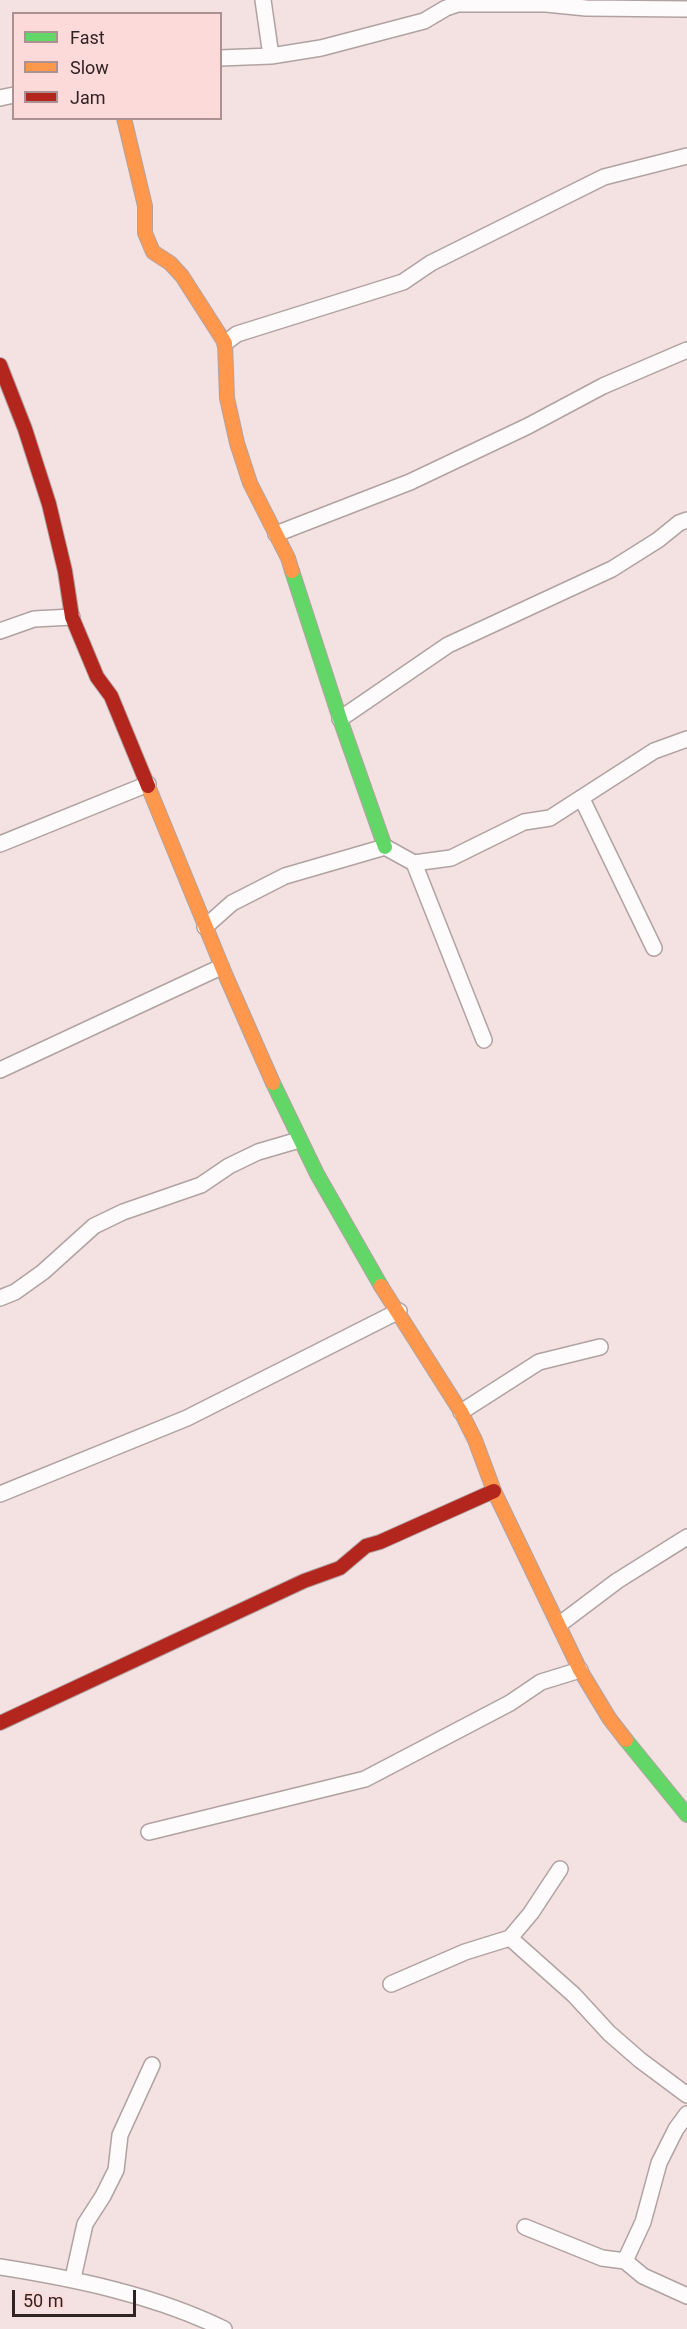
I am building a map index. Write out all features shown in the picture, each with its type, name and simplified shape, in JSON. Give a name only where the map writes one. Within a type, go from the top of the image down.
[{"type":"street","points":[[263,0],[271,56]]},
{"type":"street","points":[[222,58],[271,56],[321,48],[424,21],[458,4],[546,4],[586,8],[687,9]]},
{"type":"street","points":[[124,120],[145,206],[145,233],[153,252],[170,263],[182,276],[225,343],[227,398],[237,443],[250,483],[288,558],[385,848]]},
{"type":"street","points":[[225,343],[237,334],[403,282],[432,263],[604,177],[687,156]]},
{"type":"street","points":[[276,534],[410,482],[528,426],[603,386],[687,350]]},
{"type":"street","points":[[0,365],[25,429],[49,504],[65,571],[72,617],[97,677],[111,696],[221,967],[299,1140],[346,1226],[461,1412],[475,1440],[494,1491],[560,1624],[580,1670],[609,1718],[687,1815]]},
{"type":"street","points":[[340,719],[448,645],[612,569],[658,540],[679,523],[687,520]]},
{"type":"street","points":[[0,631],[33,620],[72,617]]},
{"type":"street","points":[[205,927],[232,903],[285,876],[385,848],[414,863],[451,858],[524,822],[550,818],[654,751],[687,739]]},
{"type":"street","points":[[0,844],[148,784]]},
{"type":"street","points":[[582,799],[654,948]]},
{"type":"street","points":[[414,863],[484,1040]]},
{"type":"street","points":[[0,1070],[221,967]]},
{"type":"street","points":[[0,1298],[15,1292],[43,1272],[94,1226],[123,1212],[201,1185],[229,1166],[258,1152],[299,1140]]},
{"type":"street","points":[[0,1494],[187,1418],[399,1311]]},
{"type":"street","points":[[461,1412],[540,1362],[600,1347]]},
{"type":"street","points":[[0,1723],[304,1581],[340,1568],[366,1546],[380,1542],[494,1491]]},
{"type":"street","points":[[560,1624],[617,1581],[687,1537]]},
{"type":"street","points":[[148,1832],[365,1779],[510,1702],[541,1682],[580,1670]]},
{"type":"street","points":[[391,1984],[465,1952],[510,1938],[531,1913],[560,1869]]},
{"type":"street","points":[[510,1938],[574,1995],[609,2033],[640,2060],[687,2095]]},
{"type":"street","points":[[73,2278],[85,2224],[116,2170],[120,2135],[152,2065]]},
{"type":"street","points":[[625,2261],[643,2222],[659,2163],[676,2129],[687,2114]]},
{"type":"street","points":[[525,2228],[602,2258],[625,2261],[643,2276],[687,2296]]},
{"type":"street","points":[[0,2267],[73,2278],[189,2312],[224,2329]]},
{"type":"traffic: fast","points":[[292,571],[385,847]]},
{"type":"traffic: fast","points":[[273,1083],[317,1174],[381,1286]]},
{"type":"traffic: fast","points":[[626,1740],[687,1815]]},
{"type":"traffic: slow","points":[[124,120],[145,206],[145,233],[153,252],[170,263],[182,276],[225,343],[227,398],[237,443],[250,483],[288,558],[292,571]]},
{"type":"traffic: slow","points":[[148,786],[225,974],[273,1083]]},
{"type":"traffic: slow","points":[[381,1286],[461,1412],[475,1440],[494,1491],[580,1670],[609,1718],[626,1740]]},
{"type":"traffic: jam","points":[[0,365],[25,429],[49,504],[65,571],[72,617],[97,677],[111,696],[148,786]]},
{"type":"traffic: jam","points":[[0,1723],[304,1581],[340,1568],[366,1546],[380,1542],[494,1491]]}]
